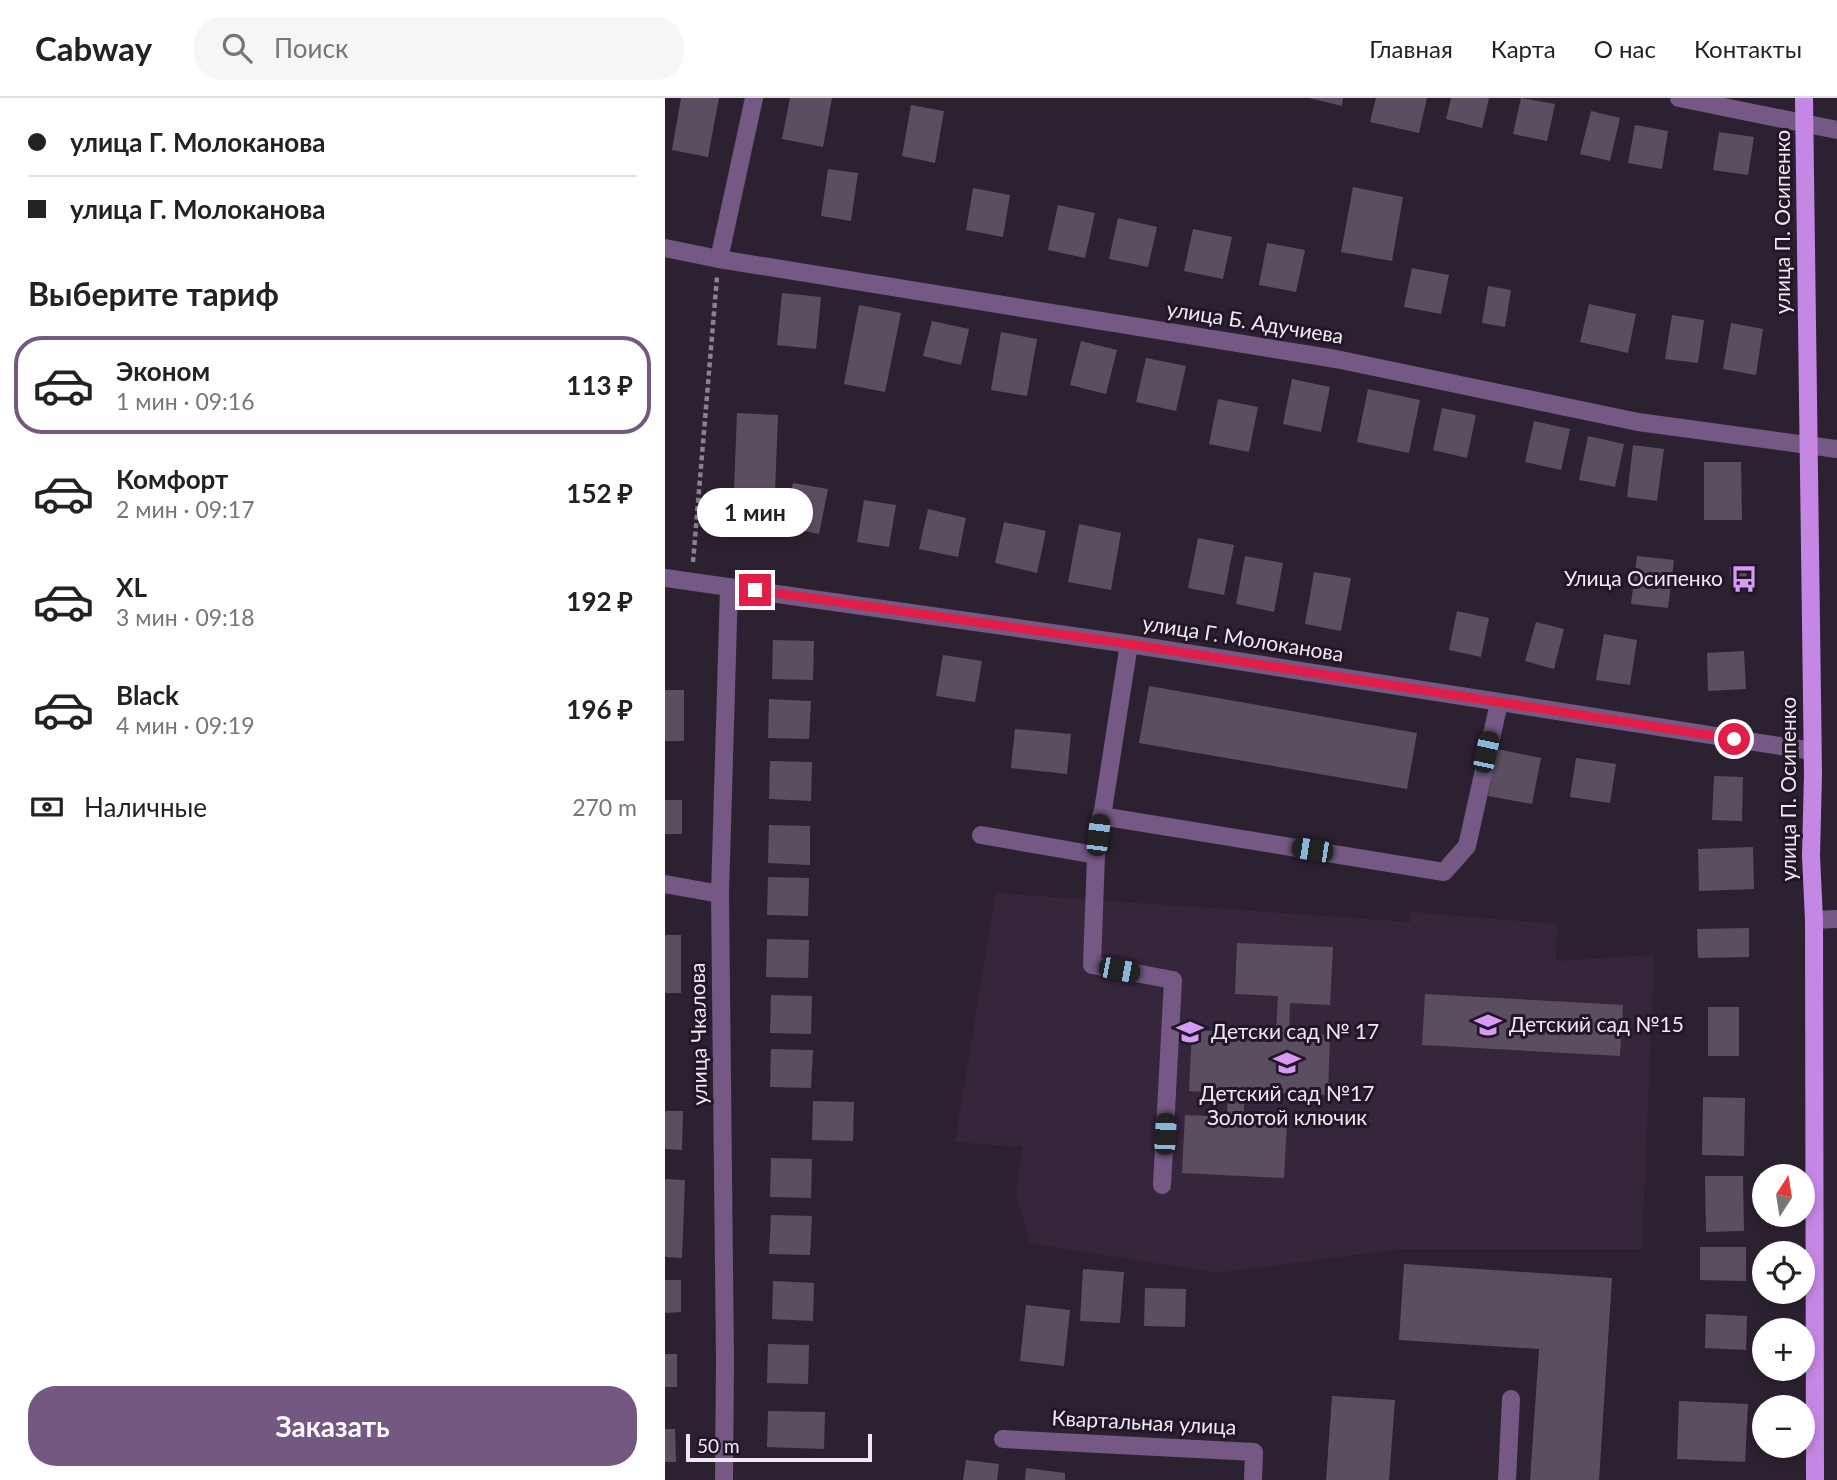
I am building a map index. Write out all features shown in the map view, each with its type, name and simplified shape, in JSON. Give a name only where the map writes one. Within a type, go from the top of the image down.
[{"type":"main road","name":"улица П. Осипенко","points":[[1804,98],[1811,856],[1814,920],[1815,1480]]},
{"type":"street","points":[[719,259],[754,98]]},
{"type":"street","points":[[1679,98],[1837,131]]},
{"type":"street","name":"улица Б. Адучиева","points":[[665,248],[1336,359],[1638,422],[1837,449]]},
{"type":"street","name":"улица Г. Молоканова","points":[[665,578],[692,584],[729,586],[1129,644],[1812,751]]},
{"type":"street","name":"улица Чкалова","points":[[724,1480],[725,1307],[720,894],[729,586]]},
{"type":"street","points":[[1129,644],[1096,855],[1092,965],[1173,980],[1162,1185]]},
{"type":"street","points":[[1101,816],[1444,872],[1467,846],[1499,703]]},
{"type":"street","points":[[981,835],[1096,855]]},
{"type":"street","points":[[665,884],[720,894]]},
{"type":"street","points":[[1814,920],[1837,919]]},
{"type":"street","points":[[1507,1480],[1511,1399]]},
{"type":"street","name":"Квартальная улица","points":[[1003,1439],[1254,1452],[1253,1480]]},
{"type":"path","points":[[692,584],[719,259]]},
{"type":"shaded area","name":"Детски сад № 17","points":[[996,893],[1410,922],[1411,912],[1557,924],[1556,961],[1654,955],[1642,1249],[1402,1249],[1216,1273],[1030,1243],[1016,1193],[1023,1147],[955,1142]]},
{"type":"building","points":[[681,98],[719,98],[708,157],[672,150]]},
{"type":"building","points":[[790,98],[832,98],[823,147],[782,139]]},
{"type":"building","points":[[1309,98],[1343,98],[1342,106]]},
{"type":"building","points":[[1376,98],[1427,98],[1419,133],[1370,122]]},
{"type":"building","points":[[1451,98],[1489,98],[1482,128],[1446,119]]},
{"type":"building","points":[[1521,98],[1555,104],[1547,141],[1513,134]]},
{"type":"building","points":[[911,105],[944,111],[935,163],[902,156]]},
{"type":"building","points":[[1591,111],[1620,118],[1610,161],[1580,154]]},
{"type":"building","points":[[1635,125],[1668,131],[1662,169],[1628,163]]},
{"type":"building","points":[[1719,132],[1754,137],[1748,175],[1713,170]]},
{"type":"building","points":[[828,169],[858,173],[851,221],[821,216]]},
{"type":"building","points":[[1353,187],[1403,197],[1392,261],[1341,252]]},
{"type":"building","points":[[973,188],[1010,195],[1003,237],[966,230]]},
{"type":"building","points":[[1058,205],[1095,213],[1085,258],[1048,250]]},
{"type":"building","points":[[1118,218],[1157,227],[1148,267],[1109,259]]},
{"type":"building","points":[[1193,229],[1232,237],[1223,279],[1184,271]]},
{"type":"building","points":[[1267,243],[1305,250],[1296,292],[1259,285]]},
{"type":"building","points":[[1412,268],[1449,275],[1441,314],[1404,307]]},
{"type":"building","points":[[1488,286],[1511,290],[1505,327],[1482,323]]},
{"type":"building","points":[[782,293],[821,297],[816,349],[777,345]]},
{"type":"building","points":[[1589,304],[1636,314],[1628,353],[1580,342]]},
{"type":"building","points":[[859,305],[901,313],[885,392],[844,384]]},
{"type":"building","points":[[1672,315],[1704,320],[1698,363],[1665,359]]},
{"type":"building","points":[[932,321],[969,329],[961,365],[923,356]]},
{"type":"building","points":[[1731,323],[1763,329],[1756,375],[1723,369]]},
{"type":"building","points":[[1001,332],[1037,339],[1027,396],[991,390]]},
{"type":"building","points":[[1081,341],[1117,350],[1106,394],[1070,385]]},
{"type":"building","points":[[1146,358],[1186,366],[1176,411],[1136,402]]},
{"type":"building","points":[[1292,379],[1330,387],[1321,432],[1283,424]]},
{"type":"building","points":[[1368,389],[1420,400],[1409,453],[1357,442]]},
{"type":"building","points":[[1218,399],[1258,407],[1249,452],[1209,444]]},
{"type":"building","points":[[1442,408],[1476,415],[1467,458],[1433,450]]},
{"type":"building","points":[[737,413],[778,415],[775,492],[734,490]]},
{"type":"building","points":[[1534,421],[1570,429],[1561,470],[1525,462]]},
{"type":"building","points":[[1588,436],[1624,444],[1615,487],[1579,480]]},
{"type":"building","points":[[1633,445],[1664,449],[1657,501],[1627,497]]},
{"type":"building","points":[[1704,462],[1741,462],[1742,520],[1704,520]]},
{"type":"building","points":[[793,483],[828,489],[819,534],[784,527]]},
{"type":"building","points":[[864,500],[896,505],[889,547],[857,542]]},
{"type":"building","points":[[928,509],[966,518],[958,557],[919,549]]},
{"type":"building","points":[[1004,522],[1046,531],[1037,573],[995,563]]},
{"type":"building","points":[[1079,524],[1121,533],[1111,590],[1068,582]]},
{"type":"building","points":[[1198,538],[1234,545],[1224,595],[1188,588]]},
{"type":"building","points":[[1245,556],[1283,563],[1274,612],[1236,604]]},
{"type":"building","points":[[1637,556],[1674,560],[1668,608],[1631,604]]},
{"type":"building","points":[[1746,566],[1747,586],[1731,587],[1730,567]]},
{"type":"building","points":[[1314,572],[1351,578],[1341,631],[1305,624]]},
{"type":"building","points":[[1457,611],[1489,618],[1481,657],[1449,650]]},
{"type":"building","points":[[1536,622],[1564,629],[1554,669],[1525,661]]},
{"type":"building","points":[[1604,634],[1637,640],[1630,685],[1596,680]]},
{"type":"building","points":[[773,640],[814,641],[813,680],[772,679]]},
{"type":"building","points":[[1744,651],[1746,689],[1708,691],[1707,653]]},
{"type":"building","points":[[943,655],[982,661],[975,702],[936,696]]},
{"type":"building","points":[[1149,686],[1417,733],[1407,789],[1139,743]]},
{"type":"building","points":[[665,690],[684,690],[684,741],[665,741]]},
{"type":"building","points":[[769,699],[811,701],[809,739],[768,738]]},
{"type":"building","points":[[1015,729],[1071,734],[1067,774],[1011,768]]},
{"type":"building","points":[[1497,749],[1541,758],[1532,804],[1488,796]]},
{"type":"building","points":[[1576,758],[1616,764],[1610,803],[1570,797]]},
{"type":"building","points":[[770,761],[812,762],[811,801],[769,799]]},
{"type":"building","points":[[1714,776],[1743,777],[1742,821],[1712,820]]},
{"type":"building","points":[[665,800],[682,800],[682,834],[665,834]]},
{"type":"building","points":[[769,825],[810,826],[810,865],[768,863]]},
{"type":"building","points":[[1753,847],[1754,889],[1699,891],[1698,849]]},
{"type":"building","points":[[768,877],[809,878],[808,916],[767,915]]},
{"type":"building","points":[[1749,928],[1749,957],[1698,958],[1697,929]]},
{"type":"building","points":[[665,935],[681,935],[681,993],[665,993]]},
{"type":"building","points":[[767,939],[809,940],[808,978],[766,977]]},
{"type":"building","name":"Детский сад №17 Золотой ключик","points":[[1237,943],[1333,947],[1330,1005],[1290,1003],[1289,1033],[1330,1035],[1328,1095],[1245,1092],[1243,1122],[1287,1123],[1284,1178],[1182,1173],[1185,1115],[1227,1117],[1228,1093],[1189,1091],[1192,1030],[1276,1034],[1278,996],[1235,994]]},
{"type":"building","name":"Детский сад №15","points":[[1425,994],[1623,1005],[1620,1056],[1422,1045]]},
{"type":"building","points":[[771,995],[812,996],[811,1034],[770,1033]]},
{"type":"building","points":[[1708,1007],[1739,1007],[1739,1056],[1708,1056]]},
{"type":"building","points":[[771,1049],[813,1050],[811,1088],[770,1087]]},
{"type":"building","points":[[1703,1097],[1745,1098],[1744,1156],[1702,1155]]},
{"type":"building","points":[[813,1101],[854,1102],[853,1141],[812,1140]]},
{"type":"building","points":[[665,1111],[683,1111],[682,1150],[665,1149]]},
{"type":"building","points":[[771,1158],[812,1159],[811,1198],[770,1197]]},
{"type":"building","points":[[1705,1176],[1743,1176],[1744,1231],[1706,1232]]},
{"type":"building","points":[[665,1179],[685,1180],[682,1258],[665,1257]]},
{"type":"building","points":[[771,1215],[812,1216],[810,1255],[769,1254]]},
{"type":"building","points":[[1700,1247],[1746,1247],[1746,1281],[1700,1280]]},
{"type":"building","points":[[1404,1264],[1612,1278],[1599,1480],[1530,1480],[1539,1349],[1399,1340]]},
{"type":"building","points":[[1083,1269],[1124,1272],[1120,1323],[1080,1321]]},
{"type":"building","points":[[665,1280],[681,1280],[681,1312],[665,1313]]},
{"type":"building","points":[[773,1281],[814,1283],[813,1321],[772,1319]]},
{"type":"building","points":[[1145,1288],[1186,1289],[1185,1327],[1144,1326]]},
{"type":"building","points":[[1026,1305],[1070,1310],[1064,1366],[1020,1361]]},
{"type":"building","points":[[1706,1314],[1747,1316],[1746,1350],[1705,1348]]},
{"type":"building","points":[[768,1344],[809,1345],[808,1384],[767,1383]]},
{"type":"building","points":[[665,1354],[677,1354],[677,1387],[665,1387]]},
{"type":"building","points":[[1332,1396],[1395,1400],[1389,1480],[1326,1480]]},
{"type":"building","points":[[1679,1401],[1748,1404],[1745,1462],[1677,1459]]},
{"type":"building","points":[[768,1411],[825,1412],[824,1449],[767,1447]]},
{"type":"building","points":[[665,1429],[675,1429],[676,1462],[665,1462]]},
{"type":"building","points":[[966,1460],[999,1464],[997,1480],[963,1480]]},
{"type":"building","points":[[1026,1468],[1065,1473],[1065,1480],[1025,1480]]},
{"type":"place","name":"Улица Осипенко","points":[[1744,579]]},
{"type":"place","name":"Детский сад №15","points":[[1488,1025]]},
{"type":"place","name":"Детски сад № 17","points":[[1190,1032]]},
{"type":"place","name":"Детский сад №17 Золотой ключик","points":[[1287,1063]]},
{"type":"route","points":[[755,590],[1129,644],[1734,739]]}]
